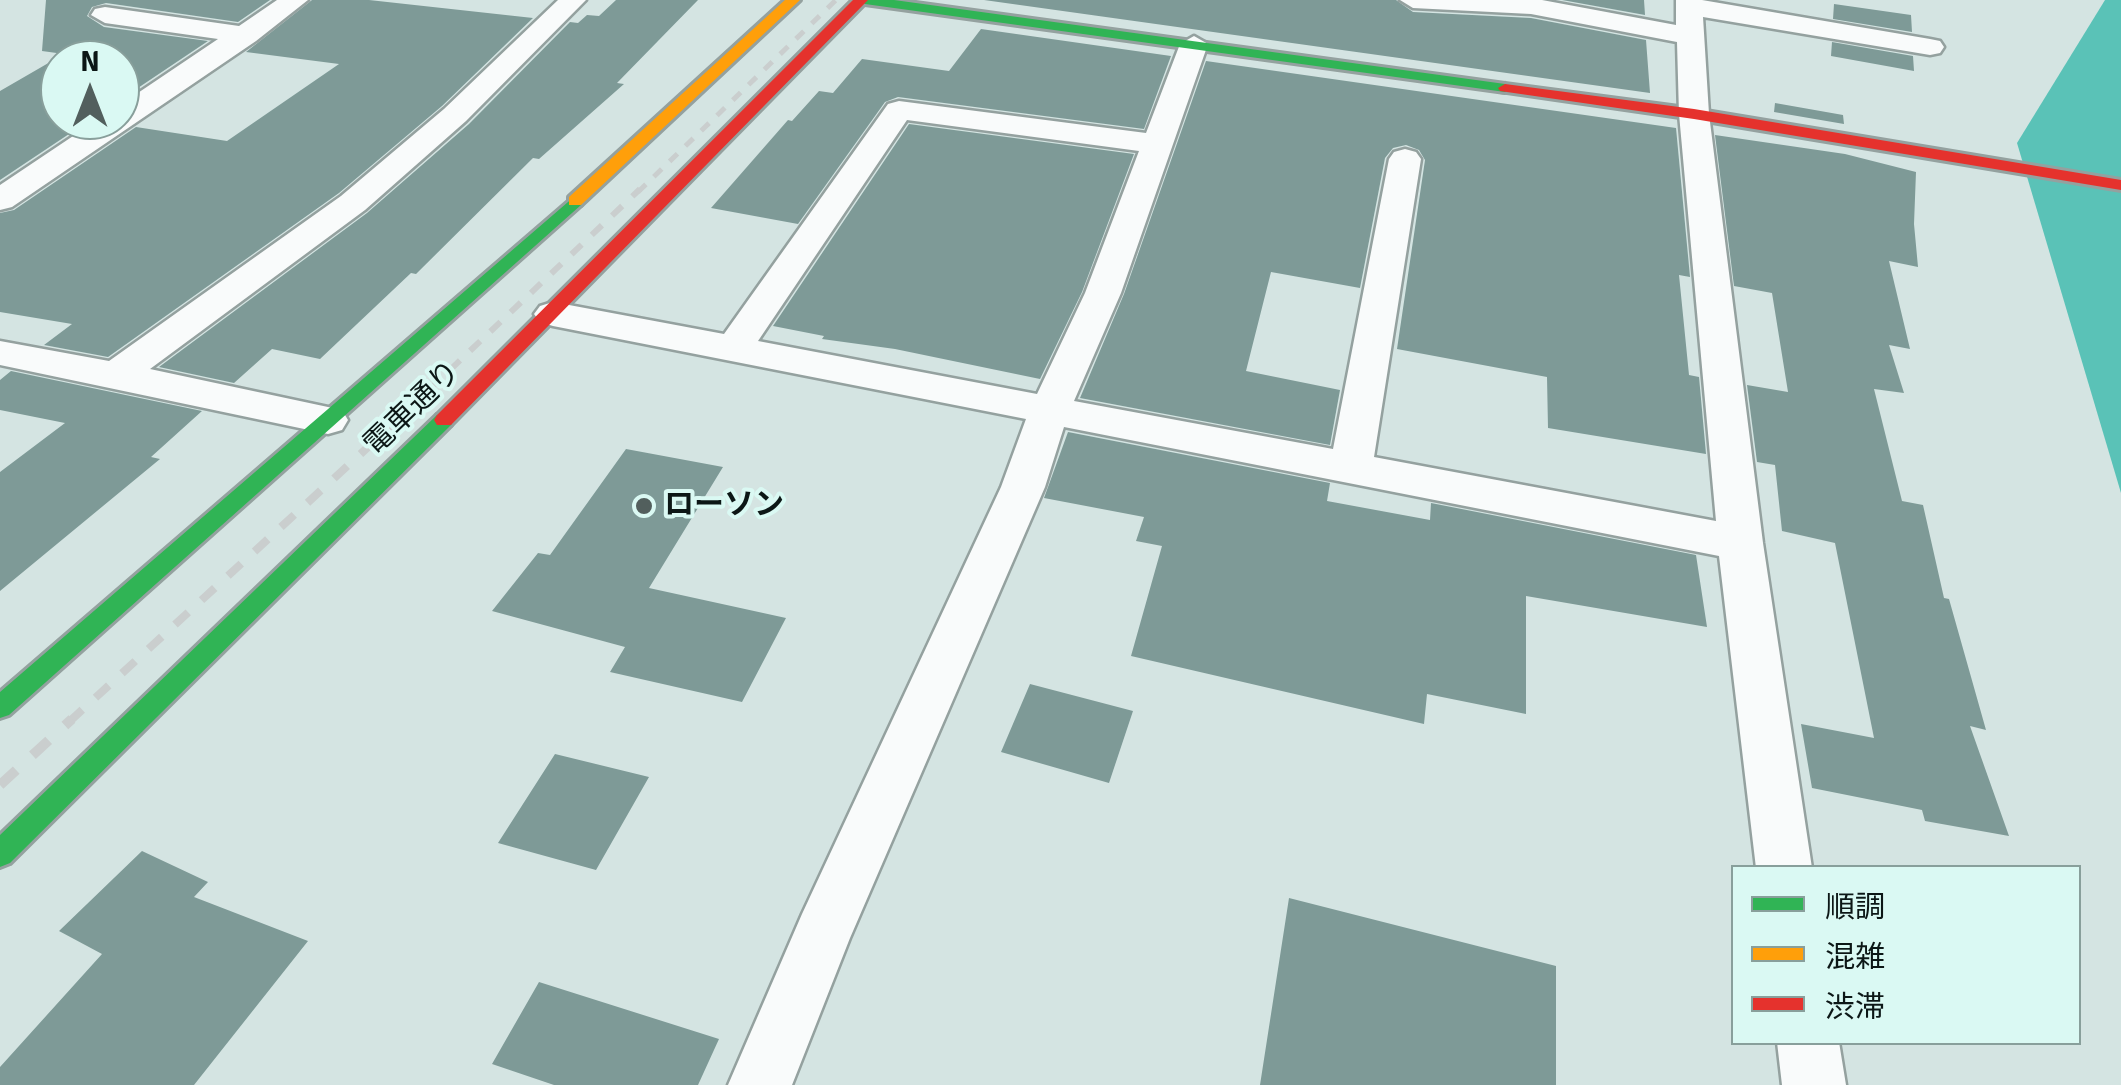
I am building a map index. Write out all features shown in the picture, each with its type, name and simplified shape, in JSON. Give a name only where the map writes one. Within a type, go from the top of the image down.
[{"type":"street","points":[[0,200],[295,0]]},
{"type":"street","points":[[116,375],[353,204],[480,92],[573,0]]},
{"type":"street","name":"電車通り","points":[[0,707],[616,165],[793,0]]},
{"type":"street","points":[[863,0],[1694,114],[2121,185]]},
{"type":"street","name":"電車通り","points":[[0,854],[553,314],[863,0]]},
{"type":"street","points":[[1414,0],[1689,14],[1930,48]]},
{"type":"street","points":[[1689,14],[1694,114],[1740,543],[1784,865]]},
{"type":"street","points":[[106,15],[246,34]]},
{"type":"street","points":[[760,1085],[822,934],[1024,486],[1048,412],[1103,293],[1194,44]]},
{"type":"street","points":[[733,348],[899,110],[1157,144]]},
{"type":"street","points":[[1352,469],[1405,159]]},
{"type":"street","points":[[553,314],[1740,543]]},
{"type":"street","points":[[0,353],[328,420]]},
{"type":"street","points":[[1808,1045],[1814,1085]]},
{"type":"water","points":[[2105,0],[2121,0],[2121,493],[2017,143]]},
{"type":"building","points":[[46,0],[270,0],[238,22],[106,3],[92,7],[87,16],[104,27],[208,41],[140,87],[140,40],[43,40]]},
{"type":"building","points":[[312,0],[369,0],[533,18],[442,106],[339,193],[108,357],[44,345],[72,324],[0,312],[0,213],[14,210],[117,140],[140,140],[140,128],[227,141],[339,64],[246,52]]},
{"type":"building","points":[[616,0],[698,0],[617,83],[624,84],[539,159],[533,158],[416,274],[411,273],[320,359],[272,349],[234,383],[159,367],[367,213],[469,124],[570,22],[578,23],[587,15],[599,16]]},
{"type":"building","points":[[984,0],[1396,0],[1413,12],[1531,18],[1646,40],[1650,93]]},
{"type":"building","points":[[1562,0],[1644,0],[1645,15]]},
{"type":"building","points":[[1834,4],[1911,15],[1912,32],[1833,19]]},
{"type":"building","points":[[981,29],[1171,56],[1144,129],[898,97],[885,102],[798,224],[711,208],[788,120],[792,121],[819,91],[833,93],[862,59],[949,71]]},
{"type":"building","points":[[1832,42],[1913,56],[1914,71],[1831,56]]},
{"type":"building","points":[[1206,61],[1676,128],[1690,277],[1679,275],[1689,375],[1699,377],[1706,454],[1548,428],[1547,377],[1397,349],[1425,160],[1419,150],[1406,145],[1393,148],[1385,158],[1360,288],[1271,272],[1246,371],[1340,390],[1330,445],[1080,398],[1124,294]]},
{"type":"building","points":[[40,68],[40,140],[60,140],[0,180],[0,91]]},
{"type":"building","points":[[1775,103],[1843,115],[1844,124],[1774,112]]},
{"type":"building","points":[[909,124],[1134,154],[1082,292],[1040,379],[895,349],[822,339],[824,336],[773,326]]},
{"type":"building","points":[[1715,135],[1845,154],[1916,172],[1914,224],[1918,267],[1889,261],[1910,349],[1889,345],[1904,393],[1874,389],[1902,501],[1923,505],[1944,598],[1949,599],[1986,730],[1970,726],[2009,836],[1925,821],[1922,810],[1812,788],[1801,724],[1874,738],[1835,543],[1782,531],[1775,465],[1757,462],[1747,385],[1788,392],[1772,293],[1734,286]]},
{"type":"building","points":[[11,371],[202,411],[151,457],[160,459],[0,591],[0,472],[65,423],[0,410],[0,380]]},
{"type":"building","points":[[1068,432],[1330,483],[1327,501],[1430,520],[1431,503],[1696,555],[1707,627],[1526,596],[1526,714],[1427,694],[1424,724],[1131,656],[1162,546],[1136,541],[1144,517],[1044,498]]},
{"type":"building","points":[[626,449],[723,467],[649,588],[786,618],[742,702],[610,672],[625,647],[492,611],[538,553],[550,555]]},
{"type":"building","points":[[1030,684],[1133,711],[1109,783],[1001,752]]},
{"type":"building","points":[[555,754],[649,777],[596,870],[498,843]]},
{"type":"building","points":[[142,851],[208,882],[194,897],[308,941],[194,1085],[0,1085],[0,1067],[102,954],[59,931]]},
{"type":"building","points":[[1289,898],[1556,966],[1556,1085],[1260,1085]]},
{"type":"building","points":[[539,982],[719,1039],[698,1085],[554,1085],[492,1064]]},
{"type":"railway","points":[[638,192],[836,0]]},
{"type":"railway","points":[[389,428],[640,189]]},
{"type":"railway","points":[[69,722],[392,425]]},
{"type":"railway","points":[[0,785],[72,719]]},
{"type":"traffic: fast","points":[[865,0],[1505,88]]},
{"type":"traffic: fast","points":[[0,707],[575,201]]},
{"type":"traffic: fast","points":[[0,854],[444,420]]},
{"type":"traffic: slow","points":[[575,201],[793,0]]},
{"type":"traffic: jam","points":[[444,420],[861,0]]},
{"type":"traffic: jam","points":[[1505,88],[1694,114],[2121,185]]},
{"type":"place","name":"ローソン","points":[[644,506]]}]
